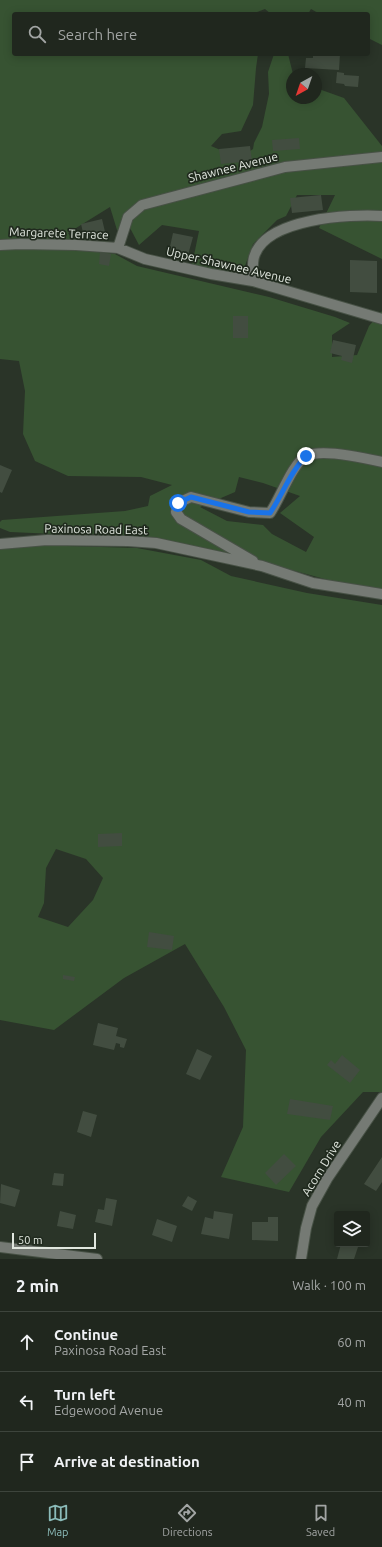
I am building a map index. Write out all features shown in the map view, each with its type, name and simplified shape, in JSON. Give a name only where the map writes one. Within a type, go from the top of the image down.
[{"type":"street","name":"Shawnee Avenue","points":[[118,248],[128,217],[142,205],[285,167],[382,157]]},
{"type":"street","points":[[253,281],[254,256],[263,242],[275,234],[296,224],[324,218],[361,214],[382,216]]},
{"type":"street","name":"Margarete Terrace","points":[[0,245],[76,245],[118,248]]},
{"type":"street","name":"Upper Shawnee Avenue","points":[[118,248],[145,259],[211,274],[253,281],[382,319]]},
{"type":"street","name":"Paxinosa Road East","points":[[262,566],[181,518],[176,512],[178,503],[191,497],[249,512],[270,513],[278,502],[291,474],[306,456],[336,454],[382,462]]},
{"type":"street","name":"Paxinosa Road East","points":[[0,544],[47,540],[128,541],[156,543],[262,566],[313,583],[382,594]]},
{"type":"street","name":"Acorn Drive","points":[[301,1259],[306,1228],[312,1206],[327,1179],[382,1098]]},
{"type":"street","points":[[0,1247],[61,1257],[97,1259]]},
{"type":"green space","points":[[0,0],[382,0],[382,45],[370,39],[370,12],[316,12],[311,9],[309,12],[269,12],[265,9],[257,12],[12,12],[12,56],[258,56],[253,105],[241,131],[222,134],[211,146],[237,157],[244,155],[253,149],[254,143],[262,127],[269,94],[268,72],[273,56],[288,56],[292,68],[286,68],[286,104],[322,104],[322,90],[344,98],[382,146],[382,259],[319,228],[335,195],[297,195],[286,216],[277,220],[253,244],[242,274],[192,265],[199,231],[162,225],[139,245],[130,228],[117,230],[110,207],[68,233],[79,250],[115,254],[137,266],[269,297],[350,323],[332,335],[332,357],[357,355],[369,326],[382,311],[382,589],[354,587],[266,563],[117,534],[10,532],[0,528],[0,522],[2,520],[125,511],[148,506],[150,496],[172,485],[141,477],[68,476],[35,461],[23,434],[25,391],[19,361],[0,359]],"holes":[[[239,477],[263,483],[300,496],[280,513],[314,537],[306,552],[272,534],[263,525],[227,521],[200,507],[235,492]]]},
{"type":"green space","points":[[32,545],[137,548],[201,560],[231,576],[307,593],[382,605],[382,1092],[363,1092],[321,1137],[289,1192],[221,1177],[243,1127],[246,1050],[224,1007],[185,944],[124,978],[54,1030],[0,1020],[0,548]],"holes":[[[56,849],[86,859],[103,878],[93,900],[68,927],[38,917],[44,903],[46,868]]]},
{"type":"building","points":[[313,56],[340,56],[339,70],[305,68],[306,58],[313,58]]},
{"type":"building","points":[[337,72],[344,73],[344,75],[359,76],[358,87],[345,86],[344,84],[336,83]]},
{"type":"building","points":[[299,138],[300,149],[273,151],[272,140]]},
{"type":"building","points":[[250,146],[252,161],[221,164],[219,149]]},
{"type":"building","points":[[321,195],[323,210],[292,213],[290,198]]},
{"type":"building","points":[[102,219],[106,236],[85,241],[81,224]]},
{"type":"building","points":[[173,233],[193,237],[188,255],[169,251]]},
{"type":"building","points":[[100,252],[111,254],[109,266],[99,264]]},
{"type":"building","points":[[350,260],[377,261],[377,293],[350,292]]},
{"type":"building","points":[[233,316],[248,316],[248,338],[233,338]]},
{"type":"building","points":[[333,340],[356,345],[352,363],[341,360],[342,356],[330,353]]},
{"type":"building","points":[[0,465],[12,470],[2,493],[0,492]]},
{"type":"building","points":[[122,833],[122,846],[98,847],[98,834]]},
{"type":"building","points":[[149,932],[174,936],[172,950],[147,947]]},
{"type":"building","points":[[63,975],[75,977],[74,981],[63,979]]},
{"type":"building","points":[[98,1023],[118,1028],[116,1036],[127,1039],[124,1048],[120,1047],[120,1044],[116,1043],[114,1050],[93,1045]]},
{"type":"building","points":[[197,1049],[212,1056],[200,1080],[186,1074]]},
{"type":"building","points":[[342,1055],[360,1070],[350,1083],[327,1065],[331,1060],[335,1064]]},
{"type":"building","points":[[290,1099],[333,1106],[330,1120],[287,1114]]},
{"type":"building","points":[[83,1111],[97,1115],[91,1137],[77,1132]]},
{"type":"building","points":[[284,1154],[296,1166],[276,1185],[265,1173]]},
{"type":"building","points":[[382,1157],[382,1182],[376,1191],[364,1184]]},
{"type":"building","points":[[54,1173],[64,1174],[63,1186],[52,1185]]},
{"type":"building","points":[[1,1184],[20,1190],[15,1207],[0,1203]]},
{"type":"building","points":[[188,1196],[197,1201],[192,1211],[182,1206]]},
{"type":"building","points":[[106,1198],[117,1200],[112,1226],[95,1222],[98,1209],[104,1210]]},
{"type":"building","points":[[60,1211],[76,1215],[73,1229],[57,1226]]},
{"type":"building","points":[[214,1211],[233,1214],[229,1239],[201,1234],[205,1217],[213,1219]]},
{"type":"building","points":[[268,1217],[278,1217],[278,1241],[252,1240],[252,1222],[268,1222]]},
{"type":"building","points":[[157,1219],[177,1226],[172,1242],[152,1235]]},
{"type":"building","points":[[340,1247],[358,1247],[354,1259],[337,1259]]},
{"type":"route","points":[[178,503],[191,497],[249,512],[270,513],[278,502],[291,474],[306,456]]}]
